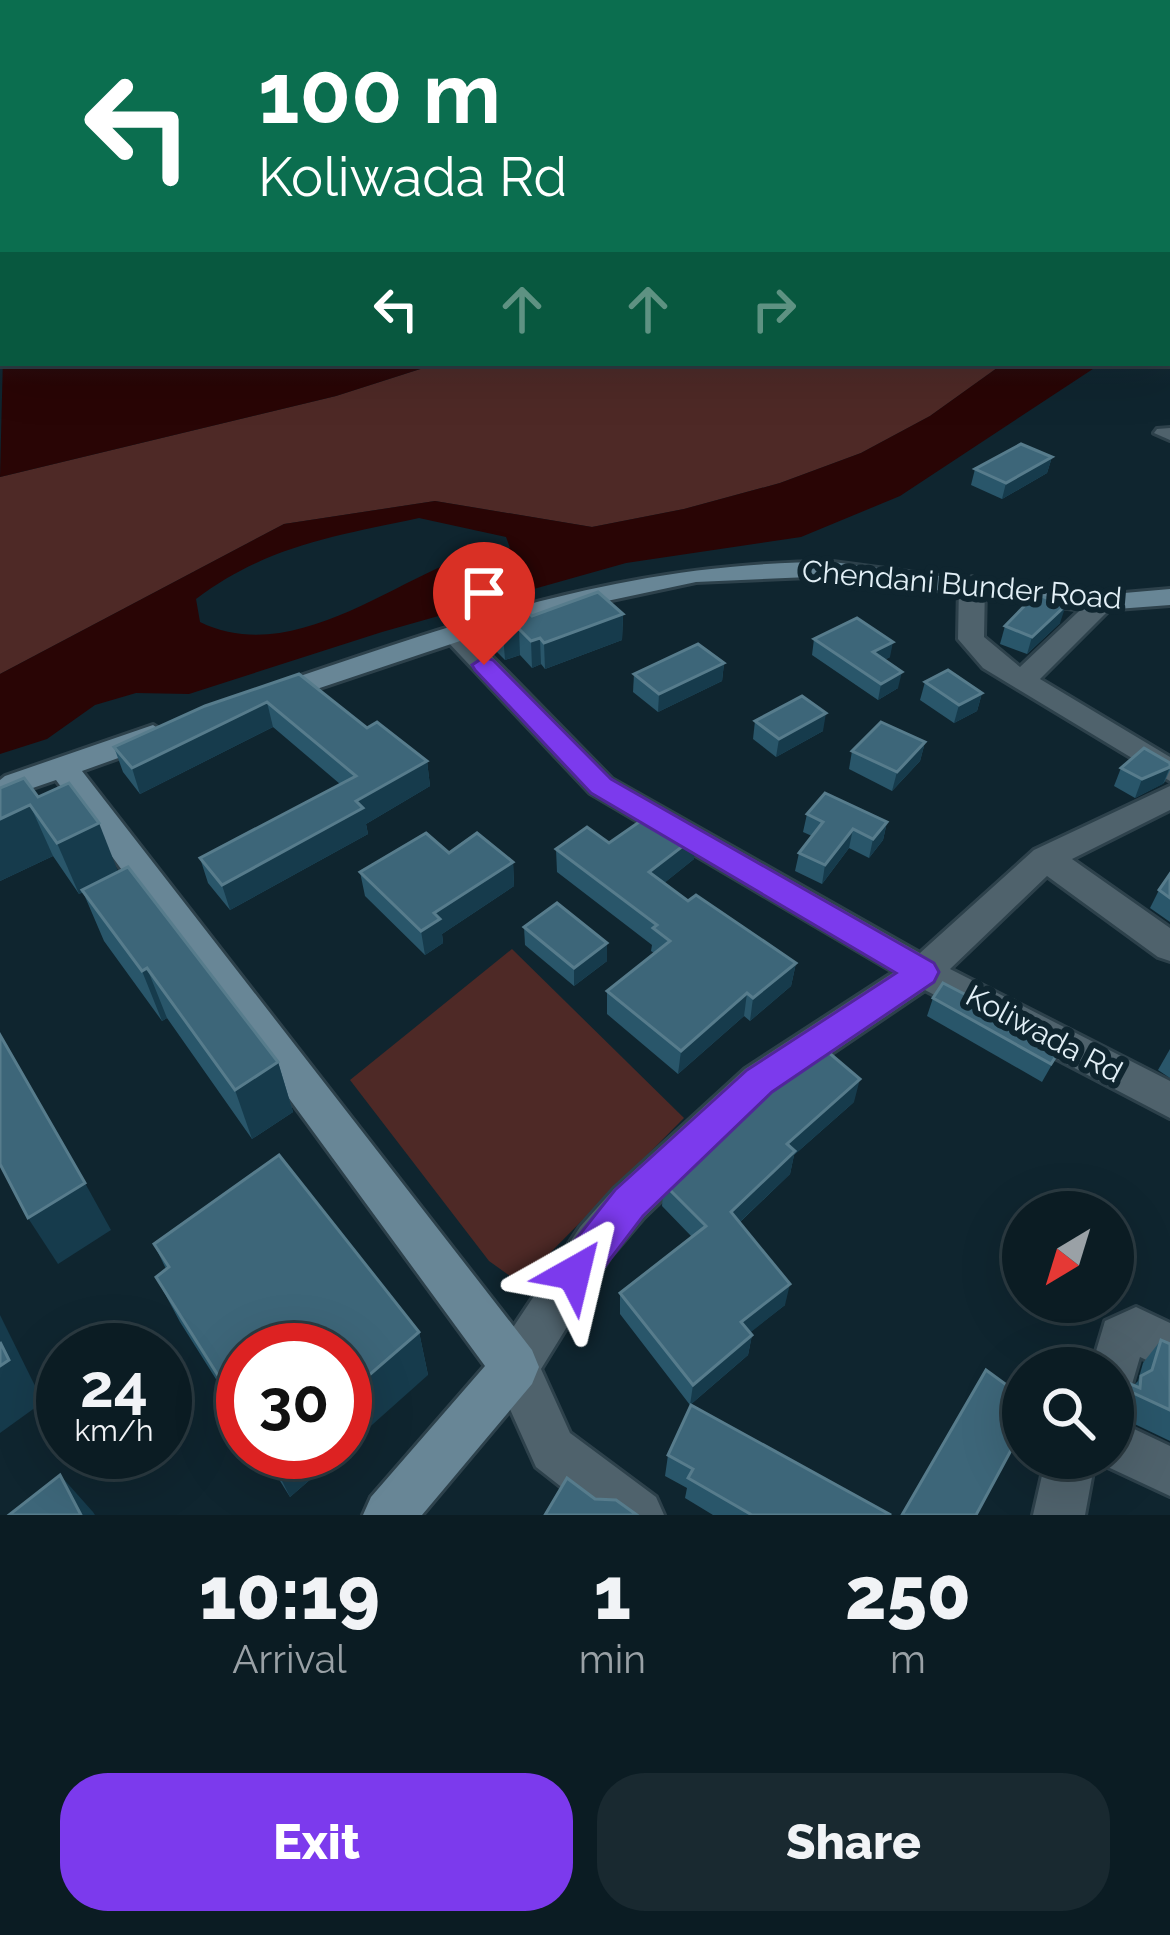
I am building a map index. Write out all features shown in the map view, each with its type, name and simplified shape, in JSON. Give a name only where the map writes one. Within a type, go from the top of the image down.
[{"type":"main road","name":"Chendani Bunder Road","points":[[237,707],[455,634],[612,590],[738,571],[840,568],[1104,602],[1170,597]]},
{"type":"main road","points":[[4,788],[171,729]]},
{"type":"main road","points":[[62,766],[514,1367],[389,1515]]},
{"type":"street","points":[[972,585],[971,639],[993,662],[1170,771]]},
{"type":"street","points":[[1023,680],[1104,602]]},
{"type":"street","name":"Koliwada Rd","points":[[455,634],[585,752],[601,786],[923,972],[1170,1100]]},
{"type":"street","points":[[638,1515],[553,1450],[514,1367],[595,1242],[629,1203],[760,1081],[923,972],[1046,858],[1170,797]]},
{"type":"street","points":[[1046,858],[1170,947]]},
{"type":"street","points":[[1119,1347],[1121,1337],[1136,1330],[1170,1348]]},
{"type":"street","points":[[1134,1455],[1168,1472]]},
{"type":"street","points":[[1059,1515],[1067,1479]]},
{"type":"shaded area","points":[[3,366],[430,366],[336,396],[0,477]]},
{"type":"shaded area","points":[[430,366],[1000,366],[930,416],[861,453],[780,483],[684,509],[592,527],[435,501],[284,524],[0,674],[0,477],[336,396]]},
{"type":"shaded area","points":[[1000,366],[1097,366],[900,496],[801,537],[626,563],[382,632],[189,694],[136,693],[95,705],[47,739],[0,754],[0,674],[284,524],[435,501],[592,527],[780,483],[861,453],[930,416]],"holes":[[[419,518],[506,537],[510,548],[447,565],[352,610],[291,631],[230,632],[200,622],[196,599],[222,581],[275,555],[330,538]]]},
{"type":"shaded area","points":[[512,949],[684,1118],[535,1268],[510,1276],[489,1261],[350,1080]]},
{"type":"building","points":[[1021,444],[1052,457],[1006,483],[975,469]]},
{"type":"building","points":[[598,592],[623,614],[544,643],[540,638],[531,641],[519,629],[503,634],[488,618],[522,606],[532,616]]},
{"type":"building","points":[[1036,594],[1066,605],[1032,637],[1005,626]]},
{"type":"building","points":[[857,618],[893,642],[873,652],[902,672],[881,684],[814,639]]},
{"type":"building","points":[[698,644],[724,663],[659,694],[634,674]]},
{"type":"building","points":[[948,670],[982,693],[959,705],[925,682]]},
{"type":"building","points":[[299,674],[367,728],[377,722],[427,761],[356,801],[363,808],[222,885],[200,858],[356,776],[267,702],[132,768],[114,747],[205,706]]},
{"type":"building","points":[[802,696],[826,713],[779,739],[755,721]]},
{"type":"building","points":[[881,722],[925,742],[897,772],[852,751]]},
{"type":"building","points":[[1144,748],[1170,767],[1142,779],[1121,768]]},
{"type":"building","points":[[24,778],[38,797],[69,783],[99,823],[57,843],[30,805],[0,819],[0,788]]},
{"type":"building","points":[[825,793],[887,822],[873,839],[853,829],[825,865],[799,853],[823,822],[807,814]]},
{"type":"building","points":[[659,815],[696,836],[649,872],[688,901],[696,895],[796,963],[753,998],[747,993],[681,1051],[607,991],[670,941],[653,928],[657,925],[556,849],[587,827],[609,843],[642,820],[647,823]]},
{"type":"building","points":[[426,833],[449,853],[477,833],[513,862],[434,913],[440,919],[421,931],[360,872]]},
{"type":"building","points":[[128,867],[278,1062],[235,1090],[147,968],[142,971],[82,890]]},
{"type":"building","points":[[1170,874],[1170,898],[1159,890]]},
{"type":"building","points":[[557,903],[607,943],[574,968],[524,927]]},
{"type":"building","points":[[943,983],[1063,1045],[1051,1064],[933,998]]},
{"type":"building","points":[[0,1035],[85,1183],[28,1218],[0,1164]]},
{"type":"building","points":[[821,1046],[860,1079],[787,1144],[795,1151],[731,1212],[790,1284],[741,1322],[752,1335],[693,1385],[620,1293],[706,1226],[664,1184],[780,1073]]},
{"type":"building","points":[[279,1155],[419,1332],[372,1373],[372,1323],[216,1323],[216,1372],[192,1334],[192,1323],[185,1323],[156,1277],[169,1267],[154,1244]]},
{"type":"building","points":[[1161,1340],[1170,1344],[1170,1410],[1134,1393],[1141,1376],[1152,1370]]},
{"type":"building","points":[[0,1342],[9,1360],[0,1366]]},
{"type":"building","points":[[986,1370],[1002,1382],[1002,1467],[976,1515],[902,1515]]},
{"type":"building","points":[[691,1405],[891,1515],[752,1515],[688,1478],[693,1469],[668,1455]]},
{"type":"building","points":[[567,1478],[595,1499],[616,1500],[637,1515],[545,1515]]},
{"type":"building","points":[[55,1479],[62,1479],[81,1515],[9,1515]]},
{"type":"route","points":[[484,665],[601,786],[923,972],[760,1081],[629,1203],[574,1273]]}]
